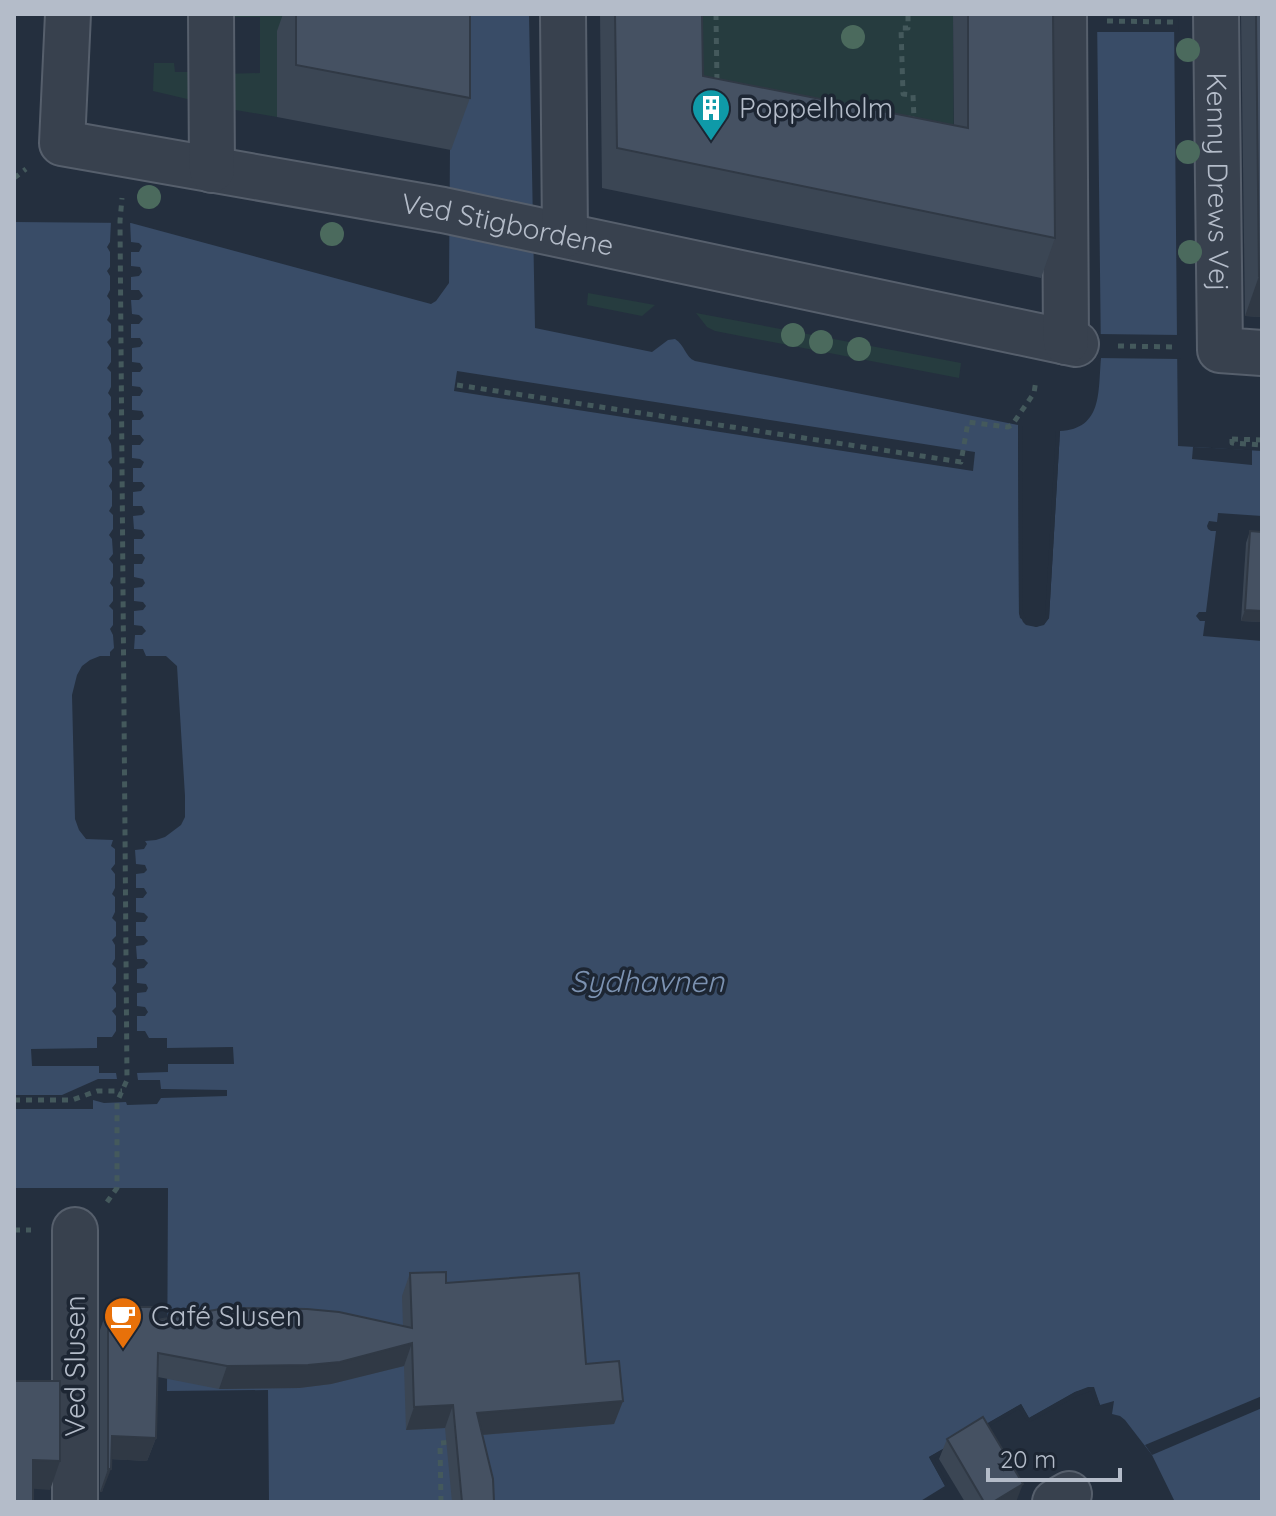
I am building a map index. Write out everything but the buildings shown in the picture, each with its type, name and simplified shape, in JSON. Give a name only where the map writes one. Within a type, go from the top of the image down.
[{"type":"street","name":"Ved Stigbordene","points":[[68,14],[62,143],[443,210],[1084,344]]},
{"type":"street","points":[[211,14],[212,170]]},
{"type":"street","points":[[554,232],[563,14]]},
{"type":"street","name":"Kenny Drews Vej","points":[[1200,18],[1222,350]]},
{"type":"street","points":[[1064,19],[1084,344]]},
{"type":"street","name":"Ved Slusen","points":[[75,1230],[75,1502]]},
{"type":"path","points":[[716,14],[716,84],[731,86]]},
{"type":"path","points":[[899,116],[914,119],[913,95],[903,94],[901,28],[908,28],[908,14]]},
{"type":"path","points":[[1064,19],[1200,18]]},
{"type":"path","points":[[117,1188],[117,1102],[127,1080],[120,221]]},
{"type":"path","points":[[1084,344],[1222,350]]},
{"type":"path","points":[[457,385],[961,462],[968,422],[1008,427],[1017,420],[1034,393]]},
{"type":"path","points":[[1232,439],[1262,443],[1232,443],[1232,439]]},
{"type":"path","points":[[14,1100],[72,1100],[97,1091],[122,1091]]},
{"type":"path","points":[[441,1502],[440,1443],[455,1441]]},
{"type":"green space","points":[[225,14],[363,14],[277,117],[224,108],[225,74],[260,73],[260,17],[225,17]]},
{"type":"green space","points":[[688,14],[953,14],[954,168],[688,116]]},
{"type":"green space","points":[[154,63],[174,63],[175,72],[199,72],[200,102],[153,91]]},
{"type":"green space","points":[[588,293],[655,305],[642,316],[587,305]]},
{"type":"green space","points":[[696,313],[961,363],[959,378],[715,331],[707,327]]},
{"type":"water","name":"Sydhavnen","points":[[451,14],[529,14],[535,328],[652,352],[668,340],[675,339],[695,361],[1018,425],[1019,613],[1020,618],[1036,627],[1049,618],[1060,431],[1074,429],[1084,423],[1096,406],[1098,395],[1101,358],[1097,14],[1174,14],[1178,446],[1262,451],[1262,1502],[1175,1502],[1152,1455],[1125,1420],[1112,1414],[1114,1401],[1100,1405],[1093,1387],[1075,1392],[1029,1418],[1021,1404],[929,1457],[945,1486],[919,1502],[269,1502],[268,1390],[167,1391],[168,1188],[14,1188],[14,222],[131,223],[431,304],[449,283]]},
{"type":"pier","points":[[1093,14],[1178,14],[1179,32],[1093,32]]},
{"type":"pier","points":[[111,221],[130,221],[131,242],[142,246],[139,252],[131,252],[131,266],[140,267],[142,272],[139,276],[131,277],[131,290],[139,290],[143,296],[139,300],[131,300],[132,314],[143,319],[139,324],[131,324],[131,338],[140,338],[143,343],[140,347],[132,348],[132,362],[140,363],[143,368],[140,372],[132,372],[132,386],[140,387],[143,391],[140,396],[132,396],[132,410],[142,411],[144,416],[140,420],[132,420],[132,435],[140,435],[144,440],[140,445],[132,445],[132,458],[144,462],[141,468],[133,468],[133,482],[142,482],[145,486],[141,491],[133,492],[133,506],[142,506],[145,512],[133,516],[134,529],[142,530],[145,535],[142,539],[134,539],[134,554],[142,554],[145,558],[142,564],[134,564],[134,577],[143,579],[145,583],[142,587],[134,588],[134,601],[143,602],[146,606],[143,610],[134,611],[134,625],[142,626],[146,631],[135,635],[134,649],[143,649],[146,656],[166,656],[177,666],[185,796],[185,817],[181,825],[165,837],[145,841],[144,849],[135,850],[136,864],[145,865],[147,870],[136,874],[136,888],[144,888],[147,893],[143,898],[136,898],[136,912],[148,917],[145,922],[136,922],[136,936],[144,936],[148,941],[136,946],[137,959],[148,963],[144,968],[137,969],[137,983],[146,984],[148,988],[146,992],[137,993],[137,1006],[145,1007],[148,1012],[145,1016],[137,1016],[137,1031],[145,1031],[149,1038],[167,1038],[167,1048],[233,1047],[234,1064],[168,1064],[168,1072],[137,1073],[138,1080],[160,1080],[161,1089],[227,1090],[227,1096],[161,1098],[157,1104],[127,1105],[126,1102],[93,1100],[93,1109],[14,1109],[14,1095],[62,1095],[98,1079],[117,1079],[116,1073],[99,1073],[99,1066],[32,1066],[31,1049],[97,1048],[97,1037],[112,1037],[116,1031],[116,1016],[112,1011],[116,1007],[116,993],[112,988],[116,983],[116,968],[112,964],[115,945],[112,940],[116,936],[116,922],[112,918],[115,912],[115,897],[112,894],[115,874],[111,869],[115,864],[115,849],[111,846],[113,840],[86,839],[75,819],[72,695],[82,666],[100,656],[110,656],[114,648],[110,629],[113,610],[109,606],[113,601],[110,583],[113,564],[109,559],[113,554],[109,535],[113,529],[113,515],[109,511],[112,506],[109,486],[112,468],[108,462],[112,458],[108,438],[111,434],[108,414],[111,397],[108,393],[111,372],[107,368],[111,362],[111,348],[107,342],[111,338],[111,324],[107,320],[110,314],[107,296],[110,276],[107,271],[110,252],[107,247]]},
{"type":"pier","points":[[1096,334],[1181,335],[1181,359],[1097,358]]},
{"type":"pier","points":[[457,371],[975,452],[973,471],[454,391]]},
{"type":"pier","points":[[1018,425],[1022,425],[1023,612],[1032,623],[1038,623],[1045,617],[1056,431],[1060,431],[1049,618],[1044,625],[1036,627],[1026,625],[1019,613]]},
{"type":"pier","points":[[1193,447],[1252,450],[1252,465],[1192,459]]},
{"type":"pier","points":[[1218,513],[1262,516],[1262,641],[1203,636],[1205,621],[1200,621],[1196,616],[1199,612],[1206,612],[1216,531],[1211,531],[1207,526],[1209,521],[1217,522]]},
{"type":"pier","points":[[1088,1387],[1094,1387],[1100,1405],[1096,1406],[1091,1391],[1030,1422],[1019,1409],[934,1459],[948,1484],[945,1486],[929,1457],[1021,1404],[1029,1418]]},
{"type":"pier","points":[[1262,1396],[1262,1408],[1152,1455],[1145,1445]]},
{"type":"place","name":"Poppelholm","points":[[711,142]]},
{"type":"place","name":"Café Slusen","points":[[123,1350]]}]
